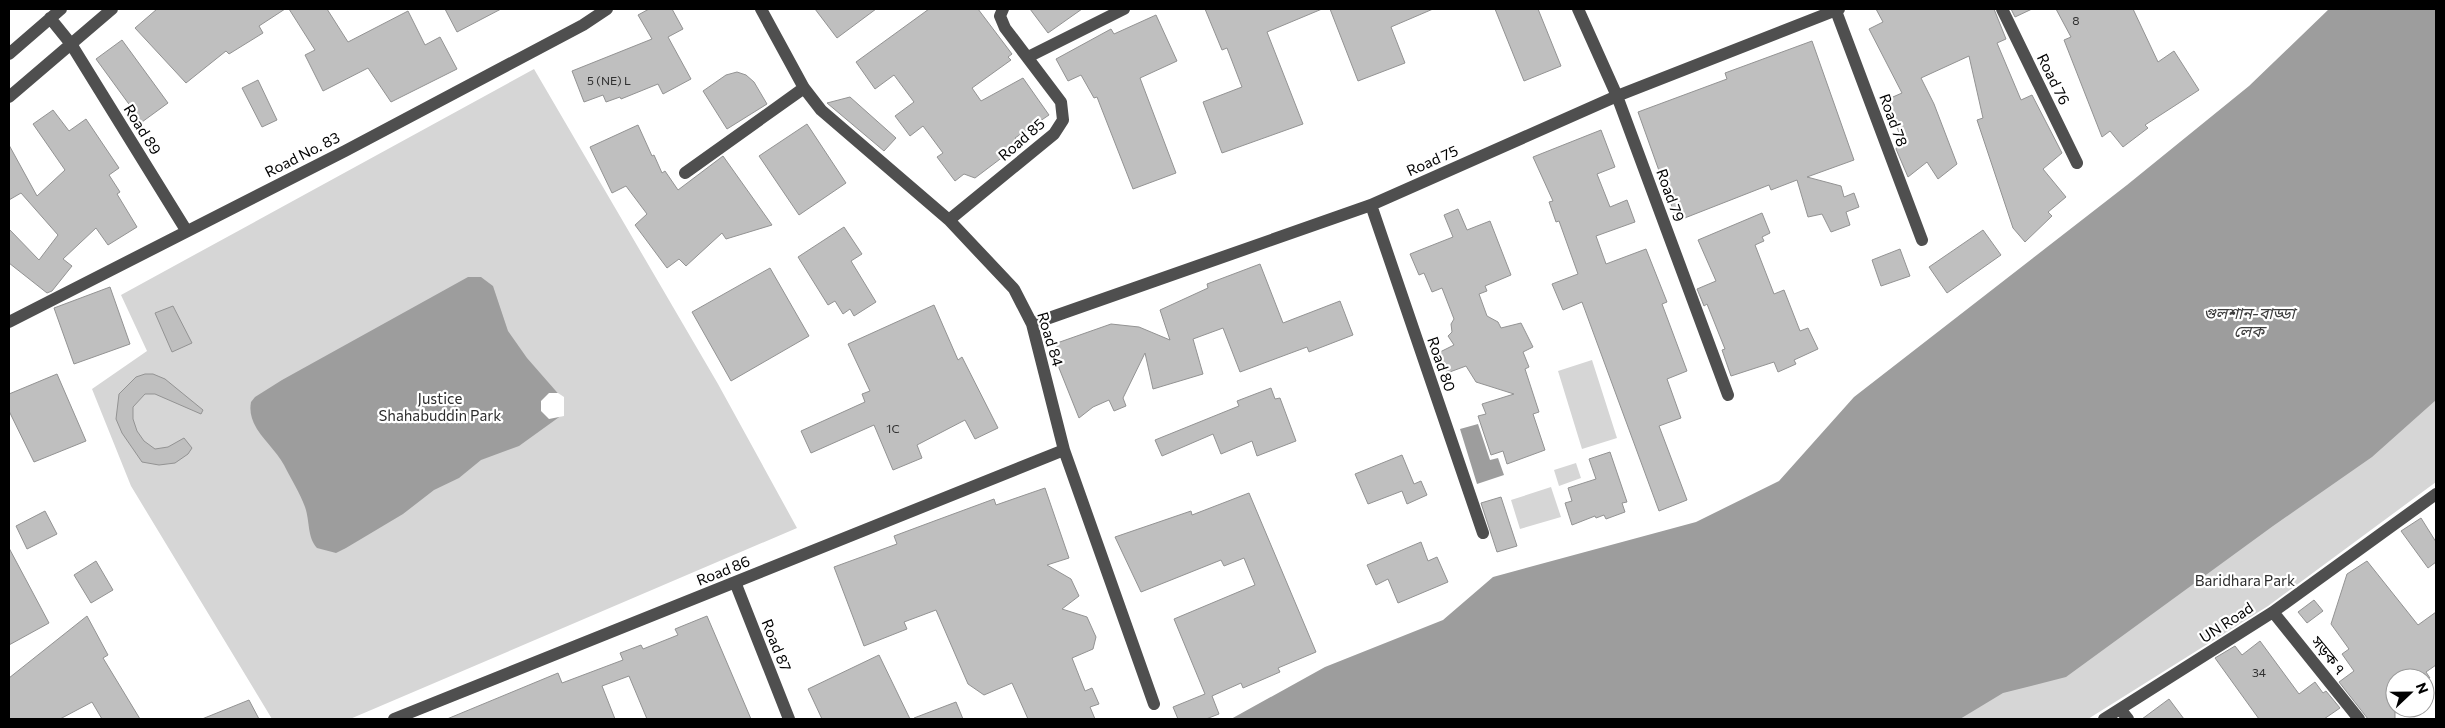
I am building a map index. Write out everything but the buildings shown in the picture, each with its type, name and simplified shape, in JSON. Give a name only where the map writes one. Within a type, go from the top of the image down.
[{"type":"street","points":[[9,54],[61,9]]},
{"type":"street","points":[[9,98],[112,9]]},
{"type":"street","name":"Road No. 83","points":[[9,322],[186,230],[345,151],[583,25],[607,9]]},
{"type":"street","name":"Road 84","points":[[761,9],[804,88],[821,110],[949,220],[1014,289],[1032,324],[1064,450],[1154,704]]},
{"type":"street","points":[[1028,56],[1124,9]]},
{"type":"street","name":"Road 79","points":[[1578,9],[1617,96],[1728,395]]},
{"type":"street","name":"Road 76","points":[[2002,9],[2077,163]]},
{"type":"street","name":"Road 75","points":[[1032,324],[1371,205],[1617,96],[1837,10]]},
{"type":"street","name":"Road 78","points":[[1837,10],[1922,240]]},
{"type":"street","name":"Road 85","points":[[949,220],[1054,134],[1063,120],[1061,102],[1005,28],[1002,12]]},
{"type":"street","name":"Road 89","points":[[50,18],[71,44],[186,230]]},
{"type":"street","points":[[686,173],[804,88]]},
{"type":"street","name":"Road 80","points":[[1371,205],[1482,532]]},
{"type":"street","name":"Road 86","points":[[403,718],[1064,450]]},
{"type":"street","name":"UN Road","points":[[2104,719],[2124,714],[2273,612],[2436,495]]},
{"type":"street","name":"Road 87","points":[[735,582],[789,719]]},
{"type":"street","name":"সড়ক ৭","points":[[2273,612],[2359,719]]},
{"type":"green space","name":"Justice Shahabuddin Park","points":[[534,69],[718,384],[797,528],[350,719],[272,719],[131,486],[92,389],[147,351],[121,295]]},
{"type":"green space","points":[[1592,360],[1617,438],[1582,449],[1558,371]]},
{"type":"green space","name":"Baridhara Park","points":[[2436,394],[2436,482],[2268,606],[2088,719],[1924,719]]},
{"type":"green space","points":[[1576,463],[1581,478],[1559,486],[1554,470]]},
{"type":"green space","points":[[1551,487],[1561,517],[1520,529],[1511,500]]},
{"type":"water","name":"গুলশান-বাড্ডা লেক","points":[[2329,9],[2436,9],[2436,400],[2372,457],[2273,526],[2066,677],[2003,693],[1960,719],[1231,719],[1325,667],[1443,620],[1493,577],[1696,522],[1779,481],[1854,397],[2127,185],[2249,86]]},
{"type":"water","points":[[468,277],[481,277],[493,286],[508,331],[527,358],[562,398],[562,415],[519,446],[481,460],[459,478],[434,490],[403,514],[346,548],[336,553],[317,548],[310,534],[307,512],[301,496],[279,457],[256,428],[252,420],[251,402],[255,397],[282,380]]},
{"type":"water","points":[[1478,424],[1490,460],[1498,458],[1504,475],[1477,484],[1460,429]]},
{"type":"pier","points":[[549,393],[558,393],[564,397],[564,416],[549,419],[541,411],[541,401]]}]
